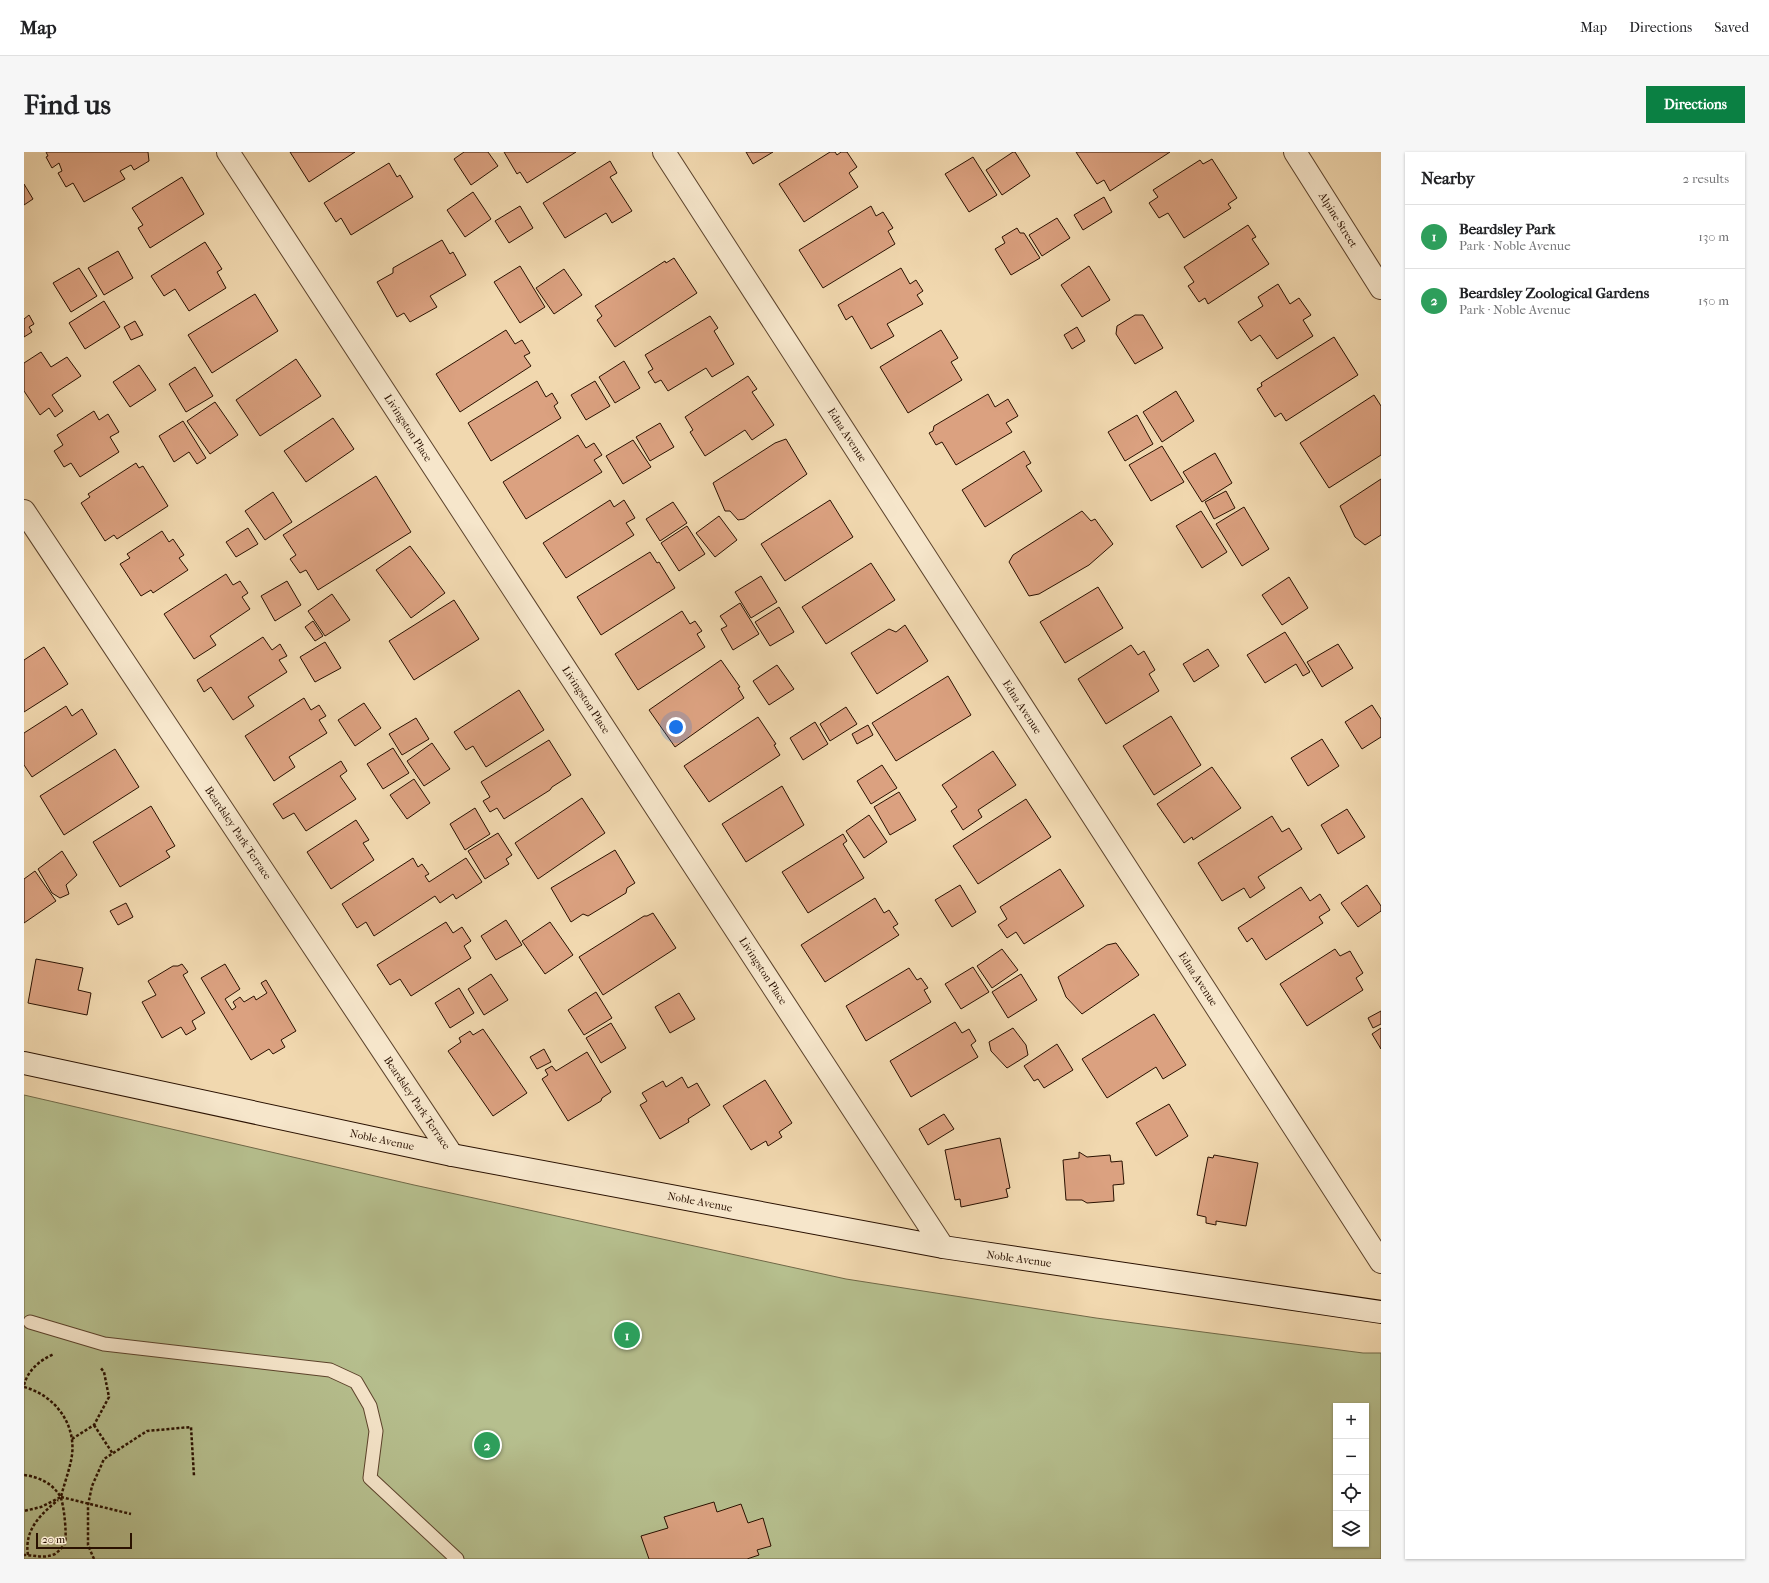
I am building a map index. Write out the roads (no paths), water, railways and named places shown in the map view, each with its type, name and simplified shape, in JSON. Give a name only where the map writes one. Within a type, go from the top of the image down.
[{"type":"street","name":"Livingston Place","points":[[228,152],[943,1248]]},
{"type":"street","name":"Edna Avenue","points":[[664,152],[1381,1262]]},
{"type":"street","name":"Alpine Street","points":[[1295,152],[1381,288]]},
{"type":"street","name":"Beardsley Park Terrace","points":[[24,510],[452,1155]]},
{"type":"street","name":"Noble Avenue","points":[[24,1063],[452,1155],[943,1248],[1381,1312]]},
{"type":"lane","points":[[30,1322],[104,1344],[330,1370],[356,1382],[370,1406],[376,1432],[370,1478],[457,1559]]},
{"type":"place","name":"Beardsley Park","points":[[627,1335]]},
{"type":"place","name":"Beardsley Zoological Gardens","points":[[487,1445]]}]
